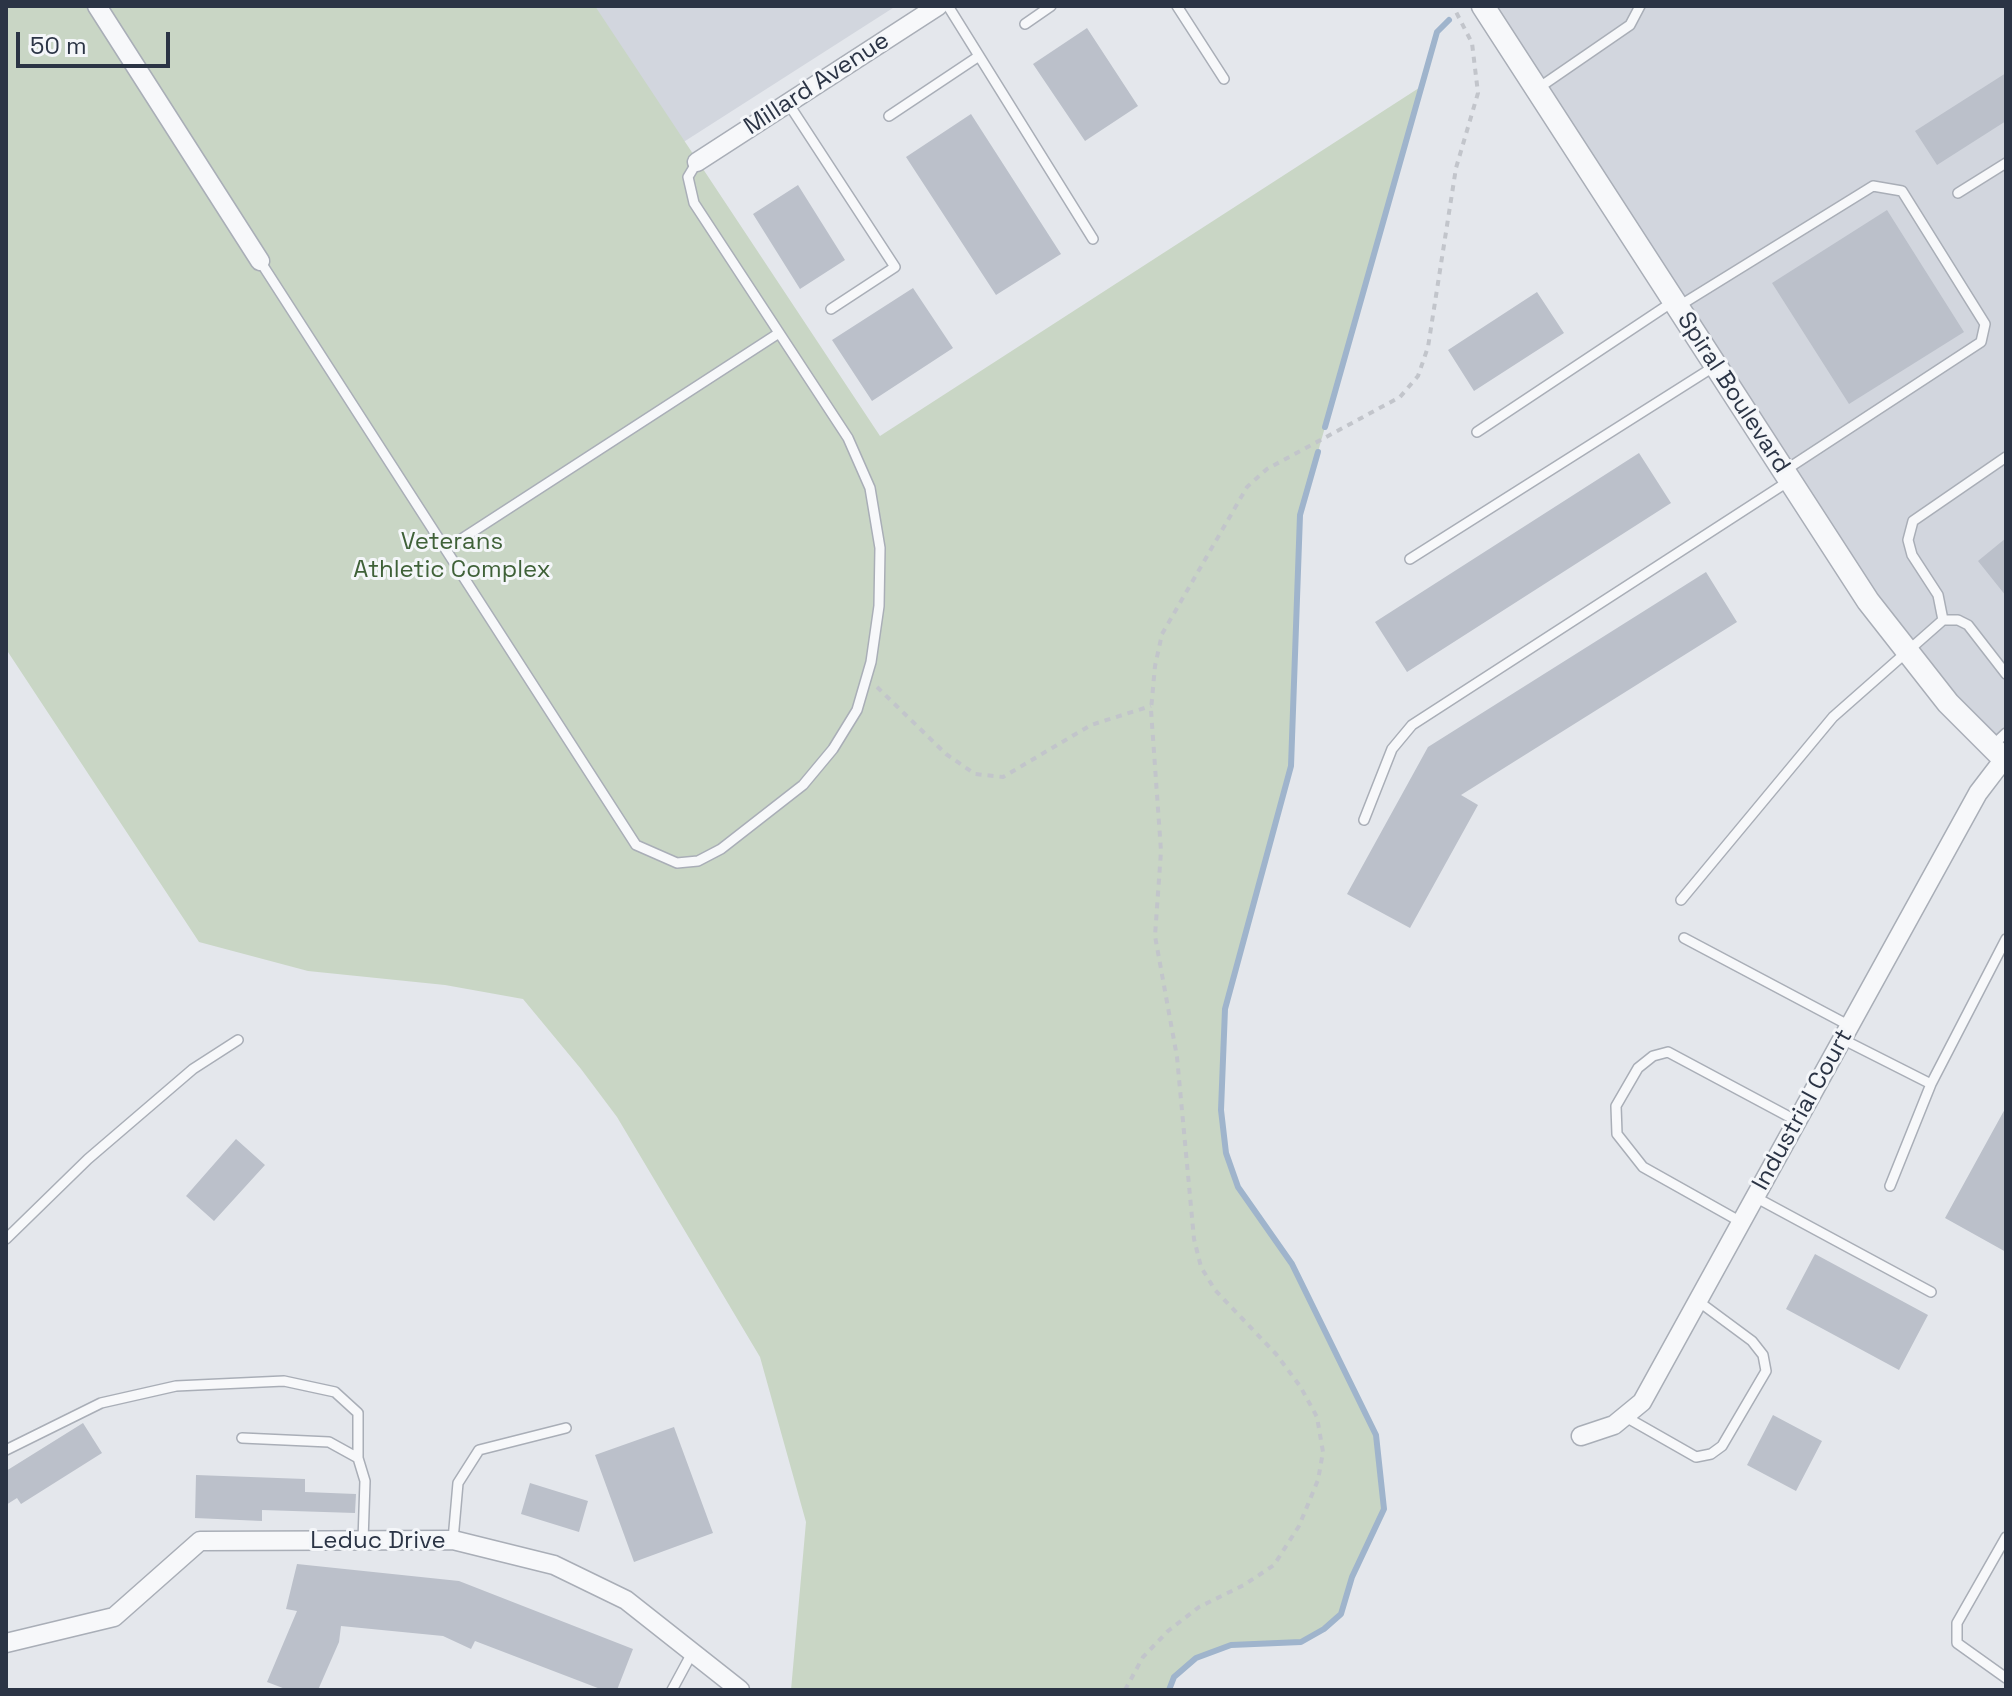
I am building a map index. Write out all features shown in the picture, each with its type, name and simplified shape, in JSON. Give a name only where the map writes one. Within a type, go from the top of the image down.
[{"type":"street","points":[[97,6],[260,261]]},
{"type":"street","name":"Millard Avenue","points":[[697,162],[938,6]]},
{"type":"street","name":"Spiral Boulevard","points":[[1483,6],[1868,601],[1948,703],[2002,750]]},
{"type":"street","name":"Industrial Court","points":[[1581,1436],[1614,1425],[1642,1402],[2002,750]]},
{"type":"street","name":"Leduc Drive","points":[[6,1643],[114,1617],[200,1541],[453,1540],[554,1565],[626,1600],[740,1690]]},
{"type":"lane","points":[[948,6],[1093,239]]},
{"type":"lane","points":[[1025,24],[1051,6]]},
{"type":"lane","points":[[1177,6],[1224,79]]},
{"type":"lane","points":[[1537,89],[1630,25],[1640,6]]},
{"type":"lane","points":[[889,116],[979,56]]},
{"type":"lane","points":[[788,103],[895,267],[831,309]]},
{"type":"lane","points":[[260,261],[636,845],[677,863],[698,861],[733,840],[803,785],[833,749],[857,710],[879,606],[880,562],[870,488],[848,438],[694,203],[688,177],[697,162]]},
{"type":"lane","points":[[1958,193],[2006,163]]},
{"type":"lane","points":[[1364,820],[1392,749],[1412,725],[1787,476],[1981,342],[1985,324],[1902,191],[1873,186],[1676,304],[1477,432]]},
{"type":"lane","points":[[446,549],[779,333]]},
{"type":"lane","points":[[1410,559],[1716,366]]},
{"type":"lane","points":[[1943,620],[1938,595],[1912,555],[1908,540],[1913,521],[2006,457]]},
{"type":"lane","points":[[1681,900],[1833,717],[1943,620],[1958,620],[1968,625],[2006,674]]},
{"type":"lane","points":[[1684,938],[1931,1084]]},
{"type":"lane","points":[[1890,1186],[1931,1084],[2006,939]]},
{"type":"lane","points":[[6,1239],[88,1159],[193,1069],[238,1040]]},
{"type":"lane","points":[[1741,1222],[1643,1167],[1617,1134],[1616,1106],[1638,1068],[1653,1056],[1668,1052],[1797,1121]]},
{"type":"lane","points":[[1755,1197],[1931,1292]]},
{"type":"lane","points":[[1624,1416],[1696,1457],[1711,1454],[1722,1446],[1766,1371],[1763,1355],[1752,1341],[1698,1301]]},
{"type":"lane","points":[[6,1450],[101,1403],[176,1386],[284,1381],[335,1392],[358,1413],[358,1458],[365,1481],[363,1541]]},
{"type":"lane","points":[[453,1540],[458,1483],[479,1450],[566,1428]]},
{"type":"lane","points":[[242,1438],[329,1442],[358,1458]]},
{"type":"lane","points":[[2006,1537],[1957,1623],[1957,1643],[2006,1678]]},
{"type":"lane","points":[[672,1690],[692,1653]]},
{"type":"path","points":[[1125,1690],[1143,1657],[1168,1631],[1199,1607],[1244,1585],[1274,1565],[1299,1526],[1318,1480],[1323,1452],[1317,1417],[1300,1386],[1276,1354],[1215,1290],[1201,1267],[1197,1253],[1177,1057],[1155,936],[1161,851],[1151,706],[1162,634],[1247,487],[1267,469],[1400,397],[1418,376],[1428,347],[1456,168],[1478,93],[1472,43],[1453,6]]},
{"type":"path","points":[[866,679],[910,716],[946,754],[975,774],[1003,777],[1091,725],[1151,706]]},
{"type":"shaded area","points":[[594,6],[896,6],[682,143]]},
{"type":"shaded area","points":[[1483,6],[2006,6],[2006,761],[1948,703]]},
{"type":"green space","name":"Veterans Athletic Complex","points":[[6,6],[595,6],[880,436],[1422,86],[1300,515],[1291,766],[1225,1009],[1221,1110],[1226,1153],[1238,1187],[1292,1264],[1376,1435],[1384,1509],[1352,1577],[1341,1614],[1324,1629],[1301,1642],[1231,1645],[1196,1658],[1174,1677],[1169,1690],[791,1690],[806,1522],[760,1357],[617,1117],[581,1069],[523,999],[445,985],[308,971],[199,942],[6,649]]},
{"type":"building","points":[[1087,28],[1138,106],[1085,141],[1033,64]]},
{"type":"building","points":[[2006,73],[2006,121],[1937,165],[1915,131]]},
{"type":"building","points":[[971,114],[1061,254],[996,295],[906,157]]},
{"type":"building","points":[[798,185],[845,260],[800,289],[753,214]]},
{"type":"building","points":[[1887,210],[1964,332],[1849,404],[1772,283]]},
{"type":"building","points":[[913,288],[953,348],[872,401],[832,340]]},
{"type":"building","points":[[1537,292],[1564,333],[1474,391],[1448,350]]},
{"type":"building","points":[[1639,453],[1671,503],[1407,672],[1375,622]]},
{"type":"building","points":[[2006,538],[2006,596],[1978,561]]},
{"type":"building","points":[[1706,572],[1737,622],[1461,795],[1478,805],[1410,928],[1347,894],[1428,747]]},
{"type":"building","points":[[2006,1107],[2006,1252],[1945,1218]]},
{"type":"building","points":[[236,1139],[265,1165],[214,1221],[186,1196]]},
{"type":"building","points":[[1815,1254],[1928,1315],[1899,1370],[1786,1309]]},
{"type":"building","points":[[1773,1415],[1822,1441],[1796,1491],[1747,1465]]},
{"type":"building","points":[[83,1423],[102,1453],[21,1504],[17,1498],[6,1505],[6,1471]]},
{"type":"building","points":[[674,1427],[713,1533],[634,1562],[595,1455]]},
{"type":"building","points":[[196,1475],[305,1479],[305,1492],[356,1494],[355,1513],[262,1510],[262,1521],[195,1518]]},
{"type":"building","points":[[530,1483],[588,1501],[579,1532],[521,1514]]},
{"type":"building","points":[[297,1564],[459,1581],[633,1649],[617,1690],[603,1690],[475,1641],[471,1649],[443,1636],[341,1626],[339,1642],[318,1690],[288,1690],[267,1682],[297,1611],[286,1609]]},
{"type":"waterway","points":[[1325,427],[1437,32],[1449,20]]},
{"type":"waterway","points":[[1169,1690],[1174,1677],[1196,1658],[1231,1645],[1301,1642],[1324,1629],[1341,1614],[1352,1577],[1384,1509],[1376,1435],[1292,1264],[1238,1187],[1226,1153],[1221,1110],[1225,1009],[1291,766],[1300,515],[1318,452]]}]
